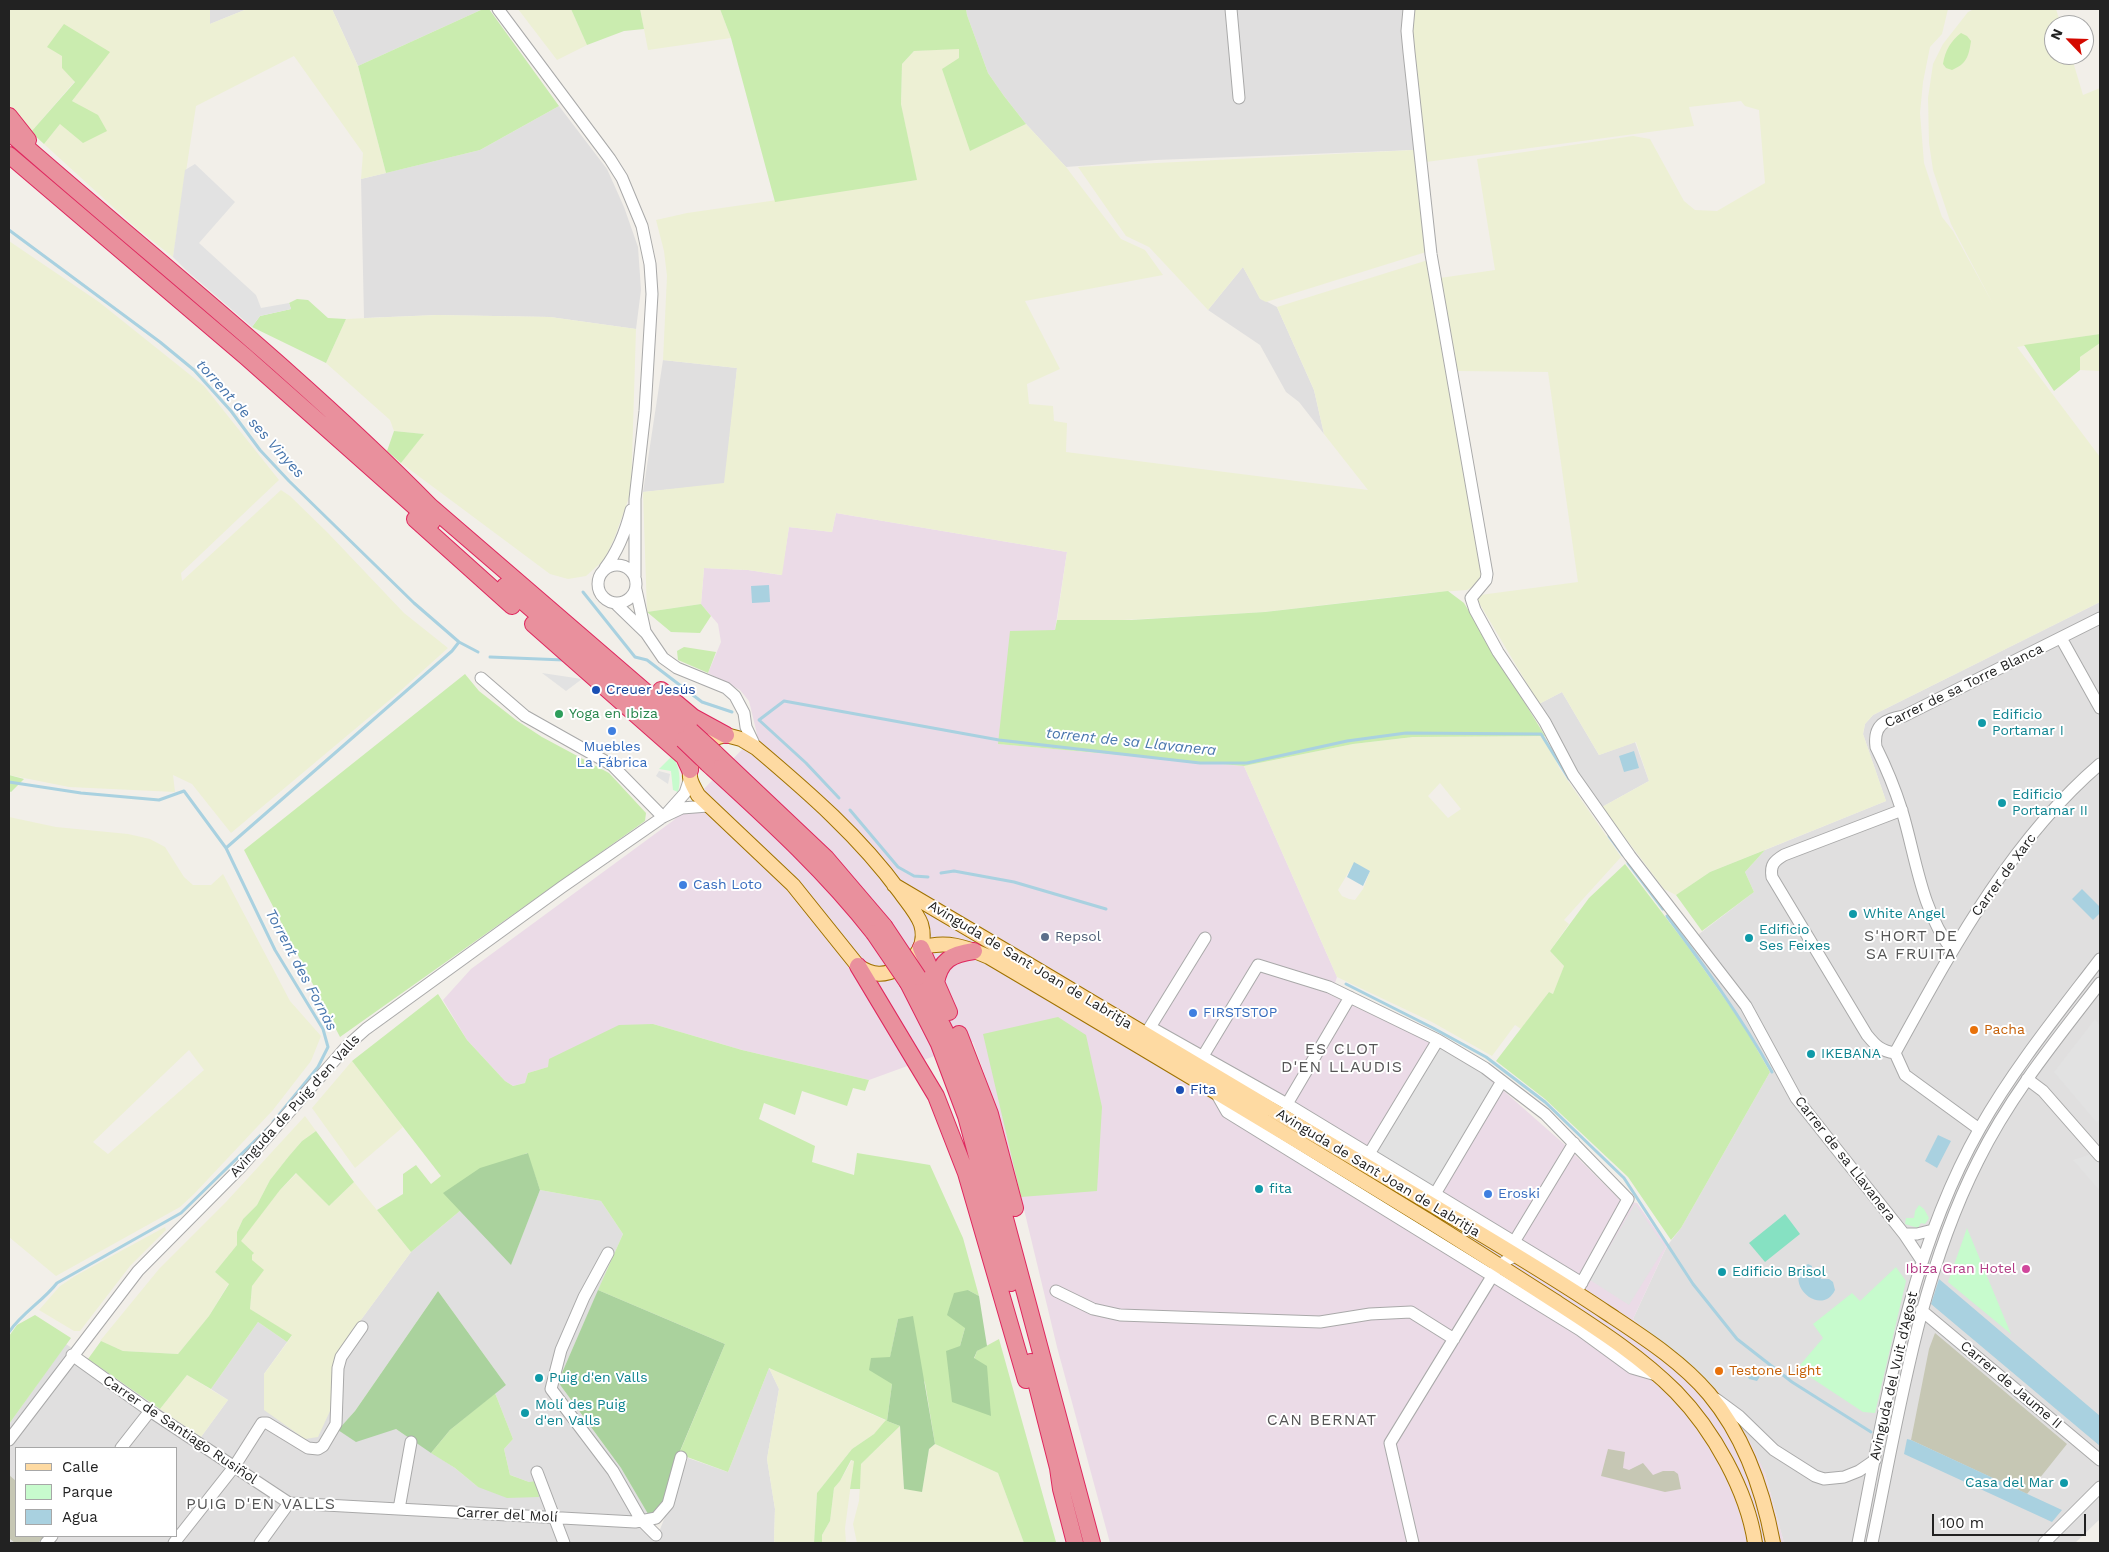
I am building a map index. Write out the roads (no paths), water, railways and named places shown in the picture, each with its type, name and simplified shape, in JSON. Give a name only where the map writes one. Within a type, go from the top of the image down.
[{"type":"highway","points":[[9,116],[42,161]]},
{"type":"highway","points":[[9,132],[258,346],[395,471],[430,506],[687,735],[879,929],[949,1039],[976,1110],[1092,1543]]},
{"type":"highway","points":[[11,158],[246,357],[350,450],[687,735]]},
{"type":"highway","points":[[350,450],[388,494],[684,757],[690,774]]},
{"type":"highway","points":[[395,471],[428,494],[693,717],[727,735]]},
{"type":"highway","points":[[921,948],[977,1077],[998,1144],[1064,1413],[1074,1471]]},
{"type":"highway","points":[[936,983],[938,971],[951,957],[974,950]]},
{"type":"highway","points":[[858,966],[936,1096],[966,1173],[1075,1543]]},
{"type":"highway","points":[[913,980],[966,1116],[1056,1459],[1060,1489]]},
{"type":"main road","points":[[727,735],[741,739],[756,748],[833,816],[894,884],[920,923],[922,935],[921,948],[915,957],[891,972],[875,974],[858,966],[793,885],[750,842],[698,795],[690,774],[695,756],[706,743],[715,737],[727,735]]},
{"type":"main road","name":"Avinguda de Sant Joan de Labritja","points":[[894,884],[1148,1030],[1579,1288],[1672,1359],[1708,1394],[1729,1423],[1754,1471],[1762,1495],[1773,1543]]},
{"type":"main road","name":"Avinguda de Sant Joan de Labritja","points":[[921,948],[947,943],[974,950],[989,958],[1215,1091],[1496,1271],[1615,1340],[1660,1377],[1693,1411],[1707,1429],[1743,1498],[1756,1543]]},
{"type":"street","points":[[498,9],[604,149],[622,178],[642,226],[650,264],[652,315],[645,411],[635,499],[635,576],[636,590],[646,632]]},
{"type":"street","points":[[1231,9],[1240,98]]},
{"type":"street","name":"Carrer de sa Llavanera","points":[[1409,9],[1407,31],[1431,254],[1487,574],[1486,580],[1471,598],[1475,610],[1498,652],[1545,722],[1574,775],[1630,856],[1746,1006],[1796,1098],[1904,1234],[1922,1261]]},
{"type":"street","points":[[635,499],[620,541],[612,558],[598,579],[598,590],[605,600],[616,604],[646,632],[663,658],[690,675],[726,688],[735,696],[744,713],[746,727],[756,748]]},
{"type":"street","points":[[604,569],[619,564],[628,568],[635,576]]},
{"type":"street","points":[[616,604],[626,601],[636,590]]},
{"type":"street","name":"Carrer de sa Torre Blanca","points":[[1952,950],[1934,922],[1916,865],[1902,810],[1876,747],[1875,738],[1882,724],[1892,718],[1904,716],[2100,618]]},
{"type":"street","points":[[2061,638],[2100,708]]},
{"type":"street","points":[[481,678],[525,716],[612,765],[663,817]]},
{"type":"street","points":[[727,735],[738,727],[744,713]]},
{"type":"street","name":"Carrer de Xarc","points":[[1895,1053],[1952,950],[1993,888],[2028,840],[2074,786],[2100,764]]},
{"type":"street","name":"Avinguda de Puig d'en Valls","points":[[663,817],[685,793],[690,774]]},
{"type":"street","name":"Avinguda de Puig d'en Valls","points":[[9,1440],[138,1271],[240,1168],[348,1045],[366,1029],[562,887],[663,817],[682,808],[708,806]]},
{"type":"street","points":[[1902,810],[1784,855],[1774,861],[1770,868],[1772,877],[1875,1046],[1884,1052],[1895,1053],[1905,1075],[1979,1129]]},
{"type":"street","points":[[1148,1030],[1205,938]]},
{"type":"street","name":"Avinguda del Vuit d'Agost","points":[[1858,1543],[1904,1324],[1922,1261],[1950,1188],[1979,1129],[2003,1089],[2100,959]]},
{"type":"street","points":[[1203,1056],[1258,965],[1329,987],[1438,1040],[1485,1068],[1545,1114],[1628,1199],[1579,1288]]},
{"type":"street","name":"Avinguda del Vuit d'Agost","points":[[1872,1543],[1921,1310],[1949,1227],[1978,1162],[2027,1079],[2100,983]]},
{"type":"street","points":[[1287,1104],[1350,997]]},
{"type":"street","name":"Avinguda de Sant Joan de Labritja","points":[[1148,1030],[1203,1056],[1287,1104],[1435,1194],[1515,1248]]},
{"type":"street","points":[[1369,1154],[1438,1040]]},
{"type":"street","points":[[2003,1089],[2027,1079],[2043,1091],[2099,1151]]},
{"type":"street","points":[[1435,1194],[1502,1081]]},
{"type":"street","points":[[1413,1543],[1390,1443],[1496,1271],[1515,1248],[1574,1143]]},
{"type":"street","name":"Carrer de sa Llavanera","points":[[1904,1234],[1917,1234],[1933,1230]]},
{"type":"street","points":[[608,1253],[584,1297],[561,1350],[550,1389],[613,1471],[641,1520],[656,1535]]},
{"type":"street","points":[[1056,1291],[1093,1309],[1120,1315],[1320,1322],[1370,1314],[1411,1312],[1454,1339]]},
{"type":"street","name":"Carrer de Jaume II","points":[[1921,1310],[2100,1460]]},
{"type":"street","points":[[174,1543],[234,1467],[262,1423],[267,1423],[308,1448],[318,1449],[323,1446],[336,1424],[338,1368],[341,1357],[362,1327]]},
{"type":"street","name":"Carrer de Santiago Rusiñol","points":[[72,1356],[150,1411],[289,1503]]},
{"type":"street","points":[[1708,1394],[1739,1416],[1774,1450],[1815,1476],[1824,1479],[1844,1477],[1875,1460]]},
{"type":"street","points":[[121,1447],[150,1411]]},
{"type":"street","points":[[399,1509],[411,1442]]},
{"type":"street","name":"Carrer del Molí","points":[[289,1503],[625,1522],[656,1518],[668,1504],[681,1456]]},
{"type":"street","points":[[536,1472],[564,1543]]},
{"type":"street","points":[[2044,1543],[2100,1487]]},
{"type":"street","points":[[264,1543],[289,1503]]},
{"type":"water","points":[[769,585],[770,602],[752,603],[751,586]]},
{"type":"water","points":[[1634,751],[1639,768],[1624,772],[1619,756]]},
{"type":"water","points":[[1354,862],[1370,871],[1363,886],[1347,877]]},
{"type":"water","points":[[2082,889],[2100,907],[2100,913],[2093,920],[2072,899]]},
{"type":"water","points":[[1938,1135],[1951,1141],[1937,1168],[1925,1161]]},
{"type":"water","points":[[1808,1264],[1812,1266],[1812,1271],[1817,1269],[1820,1271],[1821,1279],[1829,1279],[1833,1282],[1835,1290],[1829,1298],[1821,1301],[1813,1299],[1801,1287],[1798,1279],[1801,1271]]},
{"type":"water","points":[[1939,1279],[2100,1416],[2100,1446],[1931,1304]]},
{"type":"water","points":[[1753,1364],[1763,1372],[1757,1381],[1749,1379],[1746,1373]]},
{"type":"water","points":[[1907,1439],[2062,1510],[2052,1522],[1904,1454]]},
{"type":"waterway","name":"torrent de ses Vinyes","points":[[9,230],[160,342],[194,370],[231,411],[260,450],[289,481],[414,603],[459,642],[478,652]]},
{"type":"waterway","name":"torrent de sa Llavanera","points":[[583,592],[635,657],[647,660],[702,702],[732,712]]},
{"type":"waterway","name":"Torrent des Fornàs","points":[[273,1122],[318,1067],[328,1047],[323,1029],[275,950],[226,848],[452,651],[459,642]]},
{"type":"waterway","name":"torrent de sa Llavanera","points":[[490,657],[564,660]]},
{"type":"waterway","name":"torrent de sa Llavanera","points":[[839,798],[806,763],[759,720],[784,701],[999,740],[1200,763],[1247,763],[1347,741],[1406,733],[1541,734],[1569,779]]},
{"type":"waterway","points":[[9,782],[81,793],[159,800],[184,791],[226,848]]},
{"type":"waterway","points":[[850,810],[898,867],[914,876],[928,877]]},
{"type":"waterway","name":"torrent de sa Llavanera","points":[[1609,836],[1623,855]]},
{"type":"waterway","name":"torrent de sa Llavanera","points":[[1628,863],[1663,909]]},
{"type":"waterway","points":[[941,873],[954,871],[1014,882],[1106,909]]},
{"type":"waterway","name":"torrent de sa Llavanera","points":[[1667,916],[1722,993],[1772,1072]]},
{"type":"waterway","points":[[1346,984],[1486,1057],[1545,1102],[1624,1178],[1693,1284],[1737,1339],[1792,1382],[1871,1432]]},
{"type":"waterway","name":"Torrent des Fornàs","points":[[9,1332],[57,1283],[181,1213],[269,1127]]},
{"type":"place","name":"Creuer Jesús","points":[[596,690]]},
{"type":"place","name":"Yoga en Ibiza","points":[[559,714]]},
{"type":"place","name":"Edificio Portamar I","points":[[1982,723]]},
{"type":"place","name":"Muebles La Fábrica","points":[[612,731]]},
{"type":"place","name":"Edificio Portamar II","points":[[2002,803]]},
{"type":"place","name":"Cash Loto","points":[[683,885]]},
{"type":"place","name":"White Angel","points":[[1853,914]]},
{"type":"place","name":"Repsol","points":[[1045,937]]},
{"type":"place","name":"Edificio Ses Feixes","points":[[1749,938]]},
{"type":"place","name":"FIRSTSTOP","points":[[1193,1013]]},
{"type":"place","name":"Pacha","points":[[1974,1030]]},
{"type":"place","name":"IKEBANA","points":[[1811,1054]]},
{"type":"place","name":"Fita","points":[[1180,1090]]},
{"type":"place","name":"fita","points":[[1259,1189]]},
{"type":"place","name":"Eroski","points":[[1488,1194]]},
{"type":"place","name":"Ibiza Gran Hotel","points":[[2026,1269]]},
{"type":"place","name":"Edificio Brisol","points":[[1722,1272]]},
{"type":"place","name":"Testone Light","points":[[1719,1371]]},
{"type":"place","name":"Puig d'en Valls","points":[[539,1378]]},
{"type":"place","name":"Molí des Puig d'en Valls","points":[[525,1413]]},
{"type":"place","name":"Casa del Mar","points":[[2064,1483]]},
{"type":"district","name":"S'HORT DE SA FRUITA","points":[[1911,945]]},
{"type":"district","name":"ES CLOT D'EN LLAUDIS","points":[[1342,1058]]},
{"type":"district","name":"CAN BERNAT","points":[[1322,1420]]},
{"type":"district","name":"PUIG D'EN VALLS","points":[[261,1504]]}]
